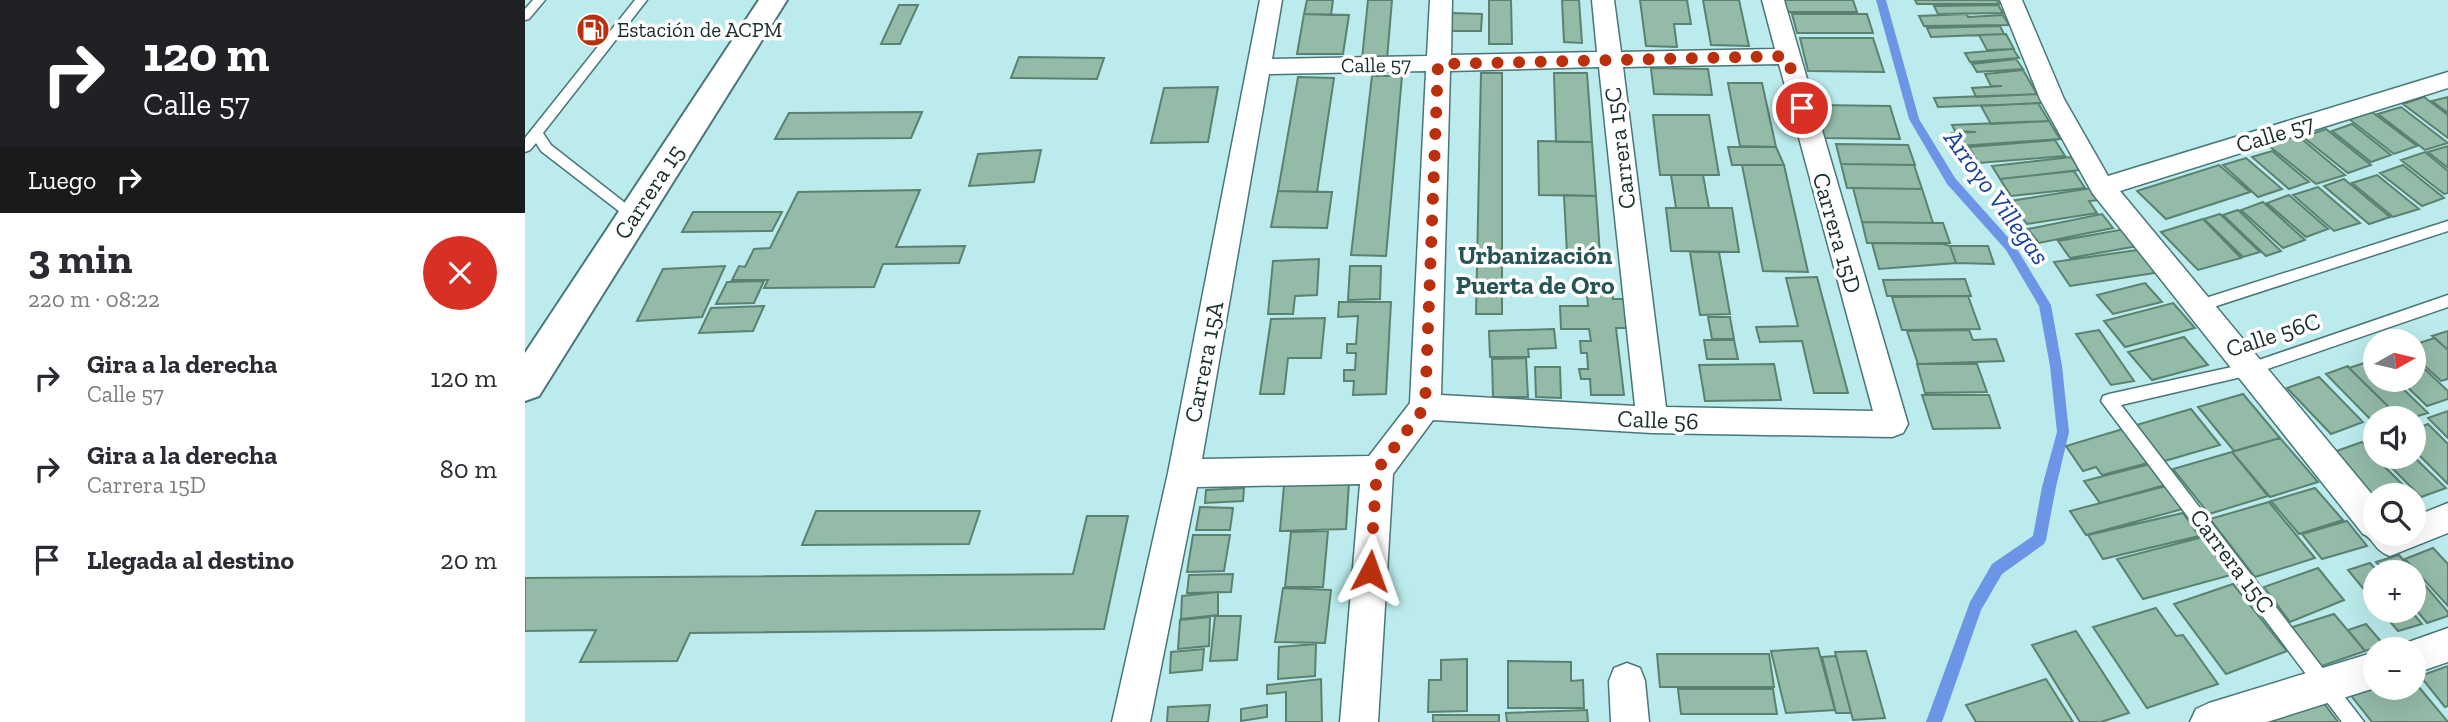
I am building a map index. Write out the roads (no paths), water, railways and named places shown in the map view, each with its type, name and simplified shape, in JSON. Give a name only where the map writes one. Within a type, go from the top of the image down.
[{"type":"main road","name":"Carrera 15","points":[[525,384],[773,0]]},
{"type":"street","name":"Carrera 15A","points":[[1131,722],[1184,473],[1271,0]]},
{"type":"street","points":[[1359,722],[1377,470],[1425,407],[1441,0]]},
{"type":"street","name":"Carrera 15C","points":[[1604,0],[1652,421]]},
{"type":"street","name":"Carrera 15D","points":[[1773,0],[1892,424]]},
{"type":"street","points":[[2011,0],[2052,99],[2102,187],[2250,369],[2363,498]]},
{"type":"street","name":"Calle 57","points":[[1259,67],[1787,56]]},
{"type":"street","name":"Calle 57","points":[[2102,187],[2448,80]]},
{"type":"street","name":"Calle 56","points":[[1425,407],[1652,421],[1892,424]]},
{"type":"street","points":[[1184,473],[1377,470]]},
{"type":"street","points":[[2426,524],[2448,518]]},
{"type":"street","points":[[2426,653],[2448,645]]},
{"type":"street","points":[[2209,722],[2363,674]]},
{"type":"street","points":[[1627,681],[1630,722]]},
{"type":"lane","points":[[525,16],[539,0]]},
{"type":"lane","points":[[525,146],[641,0]]},
{"type":"lane","points":[[536,132],[546,148],[633,217]]},
{"type":"lane","points":[[2198,306],[2448,226]]},
{"type":"lane","name":"Calle 56C","points":[[2109,401],[2250,369],[2448,301]]},
{"type":"lane","name":"Carrera 15C","points":[[2109,401],[2354,722]]},
{"type":"waterway","name":"Arroyo Villegas","points":[[1881,0],[1914,119],[1951,181],[2010,247],[2045,305],[2056,366],[2063,432],[2039,540],[1997,569],[1975,607],[1934,722]]},
{"type":"place","name":"Estación de ACPM","points":[[593,30]]},
{"type":"district","name":"Urbanización Puerta de Oro","points":[[1535,270]]}]
